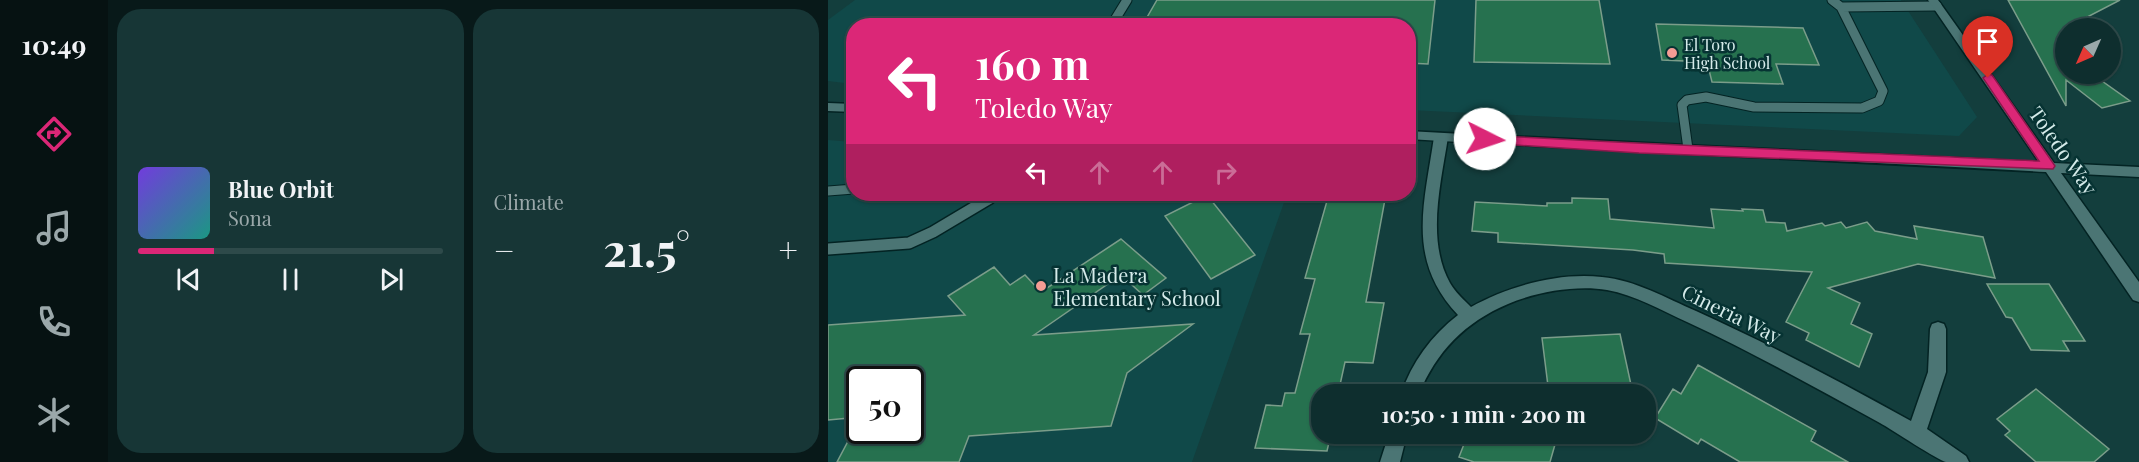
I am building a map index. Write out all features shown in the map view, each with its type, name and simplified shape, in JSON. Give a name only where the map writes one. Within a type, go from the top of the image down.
[{"type":"main road","name":"Toledo Way","points":[[1935,3],[2139,295]]},
{"type":"main road","points":[[828,107],[846,108]]},
{"type":"main road","points":[[1416,135],[1639,149],[1688,149],[2139,172]]},
{"type":"main road","points":[[1442,137],[1432,213],[1433,255],[1437,273],[1445,289],[1468,316]]},
{"type":"main road","name":"Cineria Way","points":[[1414,384],[1424,361],[1452,329],[1468,316],[1508,296],[1532,289],[1607,284],[1662,303],[1746,341],[1916,433],[1959,462]]},
{"type":"main road","points":[[1916,433],[1937,372],[1938,329]]},
{"type":"main road","points":[[1390,462],[1395,444]]},
{"type":"lane","points":[[1116,18],[1127,0]]},
{"type":"lane","points":[[1688,149],[1682,105],[1693,99],[1706,97],[1754,107],[1862,108],[1879,103],[1883,99],[1883,91],[1841,7],[1832,0]]},
{"type":"lane","points":[[1841,7],[1935,3]]},
{"type":"lane","points":[[828,191],[846,190]]},
{"type":"lane","points":[[972,208],[976,201]]},
{"type":"lane","points":[[828,249],[909,243],[933,232],[984,201]]},
{"type":"shaded area","name":"El Toro High School","points":[[855,0],[1901,0],[1977,117],[1959,136],[1416,110],[1416,18],[846,18],[846,83],[828,81],[828,20]]},
{"type":"shaded area","name":"La Madera Elementary School","points":[[828,140],[846,141],[846,201],[1285,201],[1192,462],[828,462]]},
{"type":"building","points":[[1157,0],[1435,0],[1428,64],[1416,63],[1416,18],[1147,18]]},
{"type":"building","points":[[1476,0],[1599,0],[1610,64],[1474,62]]},
{"type":"building","points":[[2008,0],[2120,0],[2085,18],[2055,18],[2055,84],[2066,84],[2066,106]]},
{"type":"building","points":[[1656,24],[1803,28],[1819,65],[1776,64],[1783,84],[1712,82],[1707,62],[1662,60]]},
{"type":"building","points":[[2071,84],[2106,84],[2130,101],[2102,108]]},
{"type":"building","points":[[1572,198],[1608,199],[1610,219],[1714,228],[1711,209],[1763,210],[1766,222],[1785,223],[1787,231],[1822,223],[1825,226],[1841,222],[1846,228],[1867,222],[1875,231],[1917,239],[1914,226],[1983,237],[1995,278],[1918,264],[1828,288],[1860,303],[1851,324],[1872,334],[1859,367],[1806,340],[1809,333],[1786,322],[1812,272],[1665,263],[1664,254],[1498,242],[1498,233],[1472,231],[1475,202],[1547,206],[1547,203],[1572,203]]},
{"type":"building","points":[[1195,201],[1212,201],[1255,255],[1211,279],[1165,216]]},
{"type":"building","points":[[1327,201],[1385,201],[1366,302],[1384,303],[1373,363],[1345,362],[1340,384],[1311,384],[1311,444],[1329,444],[1327,451],[1255,448],[1266,405],[1282,406],[1285,393],[1295,393],[1310,334],[1300,334],[1315,279],[1305,278]]},
{"type":"building","points":[[1121,239],[1166,278],[1143,295],[1121,275],[1034,335],[1193,324],[1127,373],[1111,426],[969,436],[959,462],[837,462],[847,444],[924,444],[924,366],[846,366],[846,418],[828,420],[828,325],[965,315],[948,296],[994,267],[1010,285],[1025,275],[1041,292]]},
{"type":"building","points":[[1987,284],[2049,284],[2085,341],[2063,341],[2069,351],[2031,350],[2012,318],[2006,317]]},
{"type":"building","points":[[1620,334],[1631,384],[1548,384],[1542,338]]},
{"type":"building","points":[[1698,365],[1816,431],[1811,441],[1848,462],[1740,462],[1701,439],[1698,444],[1656,419],[1673,389],[1681,394]]},
{"type":"building","points":[[2036,389],[2109,449],[2094,462],[2036,462],[2005,435],[2010,431],[1997,419]]},
{"type":"building","points":[[1464,444],[1555,444],[1550,462],[1474,462],[1459,457]]},
{"type":"place","name":"El Toro High School","points":[[1672,53]]},
{"type":"place","name":"La Madera Elementary School","points":[[1041,286]]},
{"type":"route","points":[[1485,139],[1639,149],[1762,152],[2049,166],[1988,78]]}]
